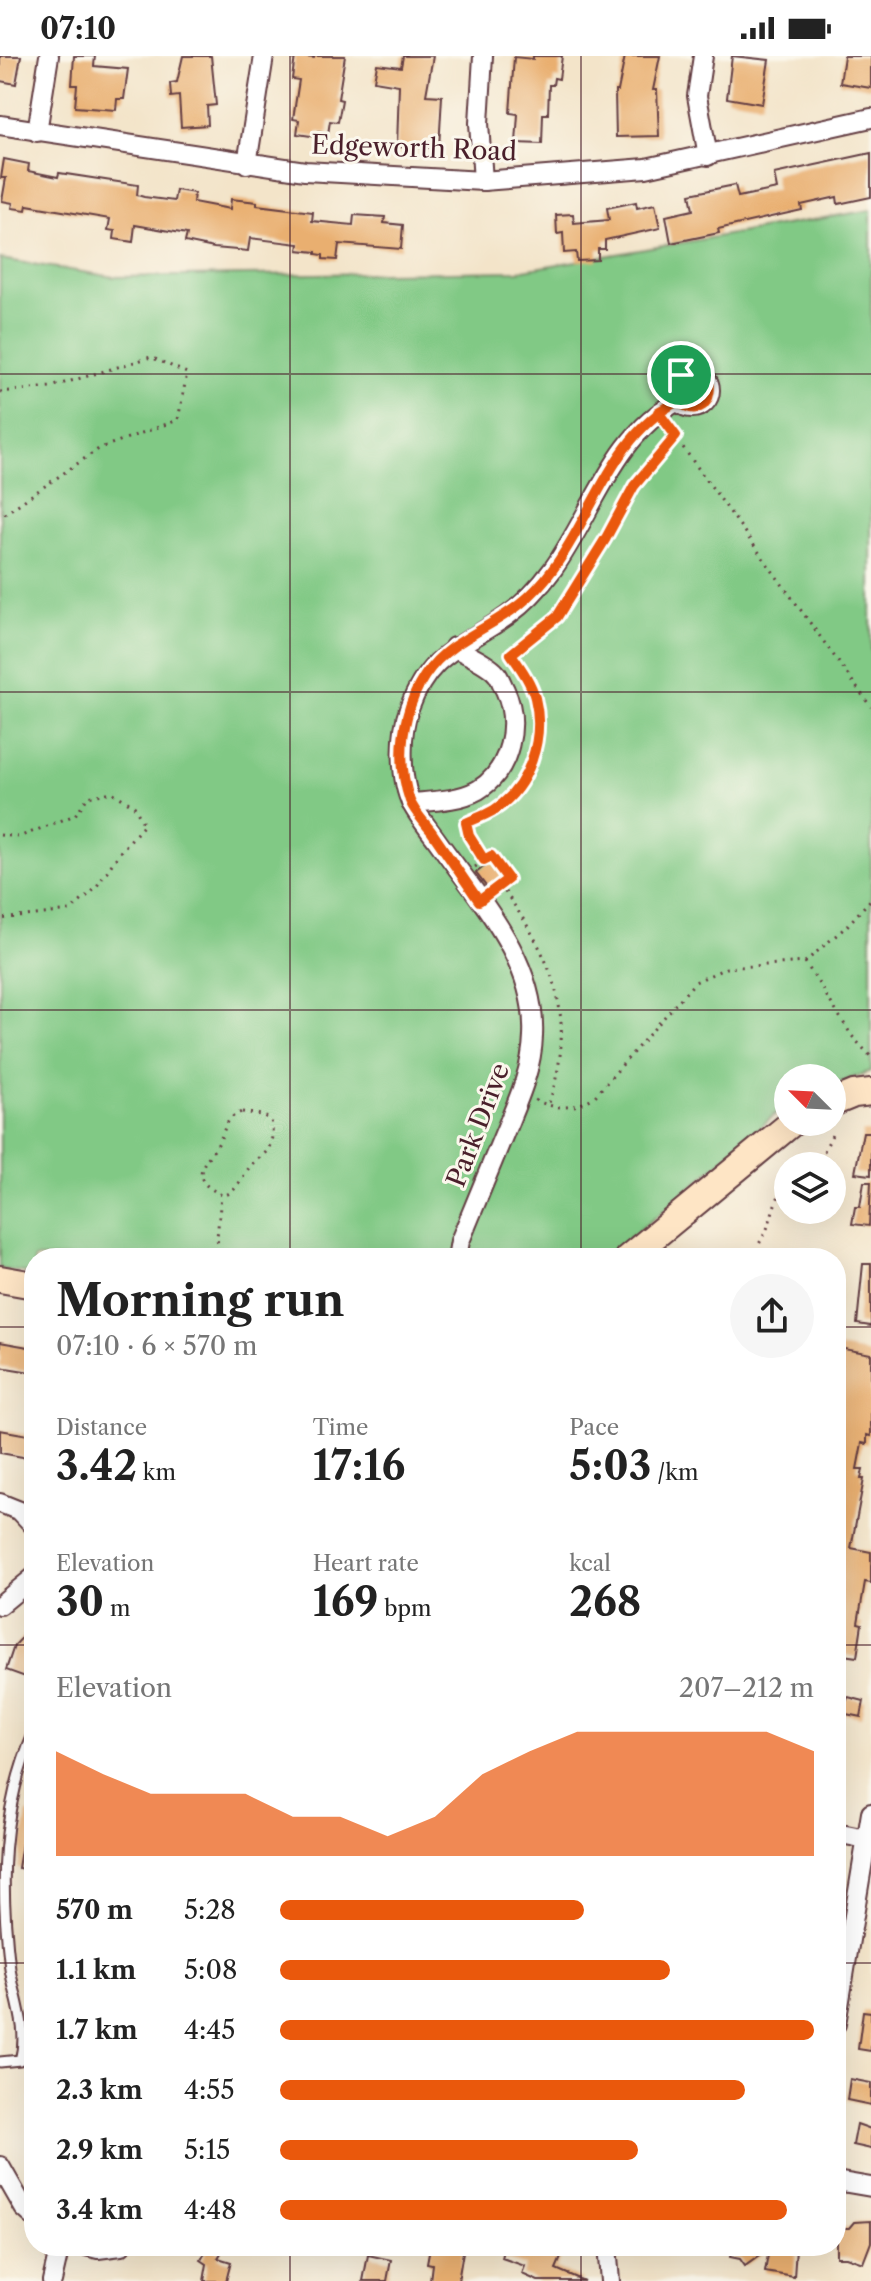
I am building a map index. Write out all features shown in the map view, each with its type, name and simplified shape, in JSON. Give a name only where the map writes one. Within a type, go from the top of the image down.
[{"type":"street","points":[[37,132],[49,56]]},
{"type":"street","points":[[247,164],[264,56]]},
{"type":"street","points":[[483,56],[479,123],[483,181]]},
{"type":"street","points":[[703,56],[697,96],[708,156]]},
{"type":"street","name":"Edgeworth Road","points":[[0,125],[305,171],[483,181],[646,168],[871,118]]},
{"type":"street","name":"Park Drive","points":[[459,1248],[530,1067],[530,1001],[518,960],[411,803],[402,754],[408,711],[437,660],[532,596],[570,542],[615,462],[658,412],[678,401]]},
{"type":"street","points":[[411,803],[462,797],[478,790],[490,781],[498,768],[513,731],[507,695],[496,673],[454,647]]},
{"type":"street","points":[[846,1097],[871,1092]]},
{"type":"street","points":[[640,1248],[776,1136]]},
{"type":"street","points":[[0,1279],[24,1283]]},
{"type":"street","points":[[0,1503],[24,1515]]},
{"type":"street","points":[[0,1605],[24,1585]]},
{"type":"street","points":[[846,1968],[871,1813]]},
{"type":"street","points":[[846,1835],[869,1840]]},
{"type":"street","points":[[0,2166],[24,2208]]},
{"type":"street","points":[[846,2183],[871,2187]]},
{"type":"street","points":[[52,2281],[58,2256]]},
{"type":"street","points":[[608,2256],[610,2281]]},
{"type":"lane","points":[[0,2062],[20,2060],[23,2047],[10,1969],[1,1869],[4,1818],[24,1758]]},
{"type":"path","points":[[0,392],[51,387],[151,357],[187,373],[178,420],[100,448],[0,517]]},
{"type":"path","points":[[658,412],[871,707]]},
{"type":"path","points":[[484,860],[469,836],[466,823],[494,810],[519,783],[530,767],[538,727],[535,697],[511,654],[557,617],[634,486],[676,436]]},
{"type":"path","points":[[0,835],[19,837],[75,815],[88,797],[112,792],[134,806],[144,825],[120,852],[95,889],[70,911],[0,919]]},
{"type":"path","points":[[462,876],[491,856],[508,879],[479,901]]},
{"type":"path","points":[[520,1094],[548,1106],[584,1104],[595,1096],[695,982],[726,968],[805,962],[847,926],[871,899]]},
{"type":"path","points":[[805,962],[852,1036],[871,1057]]},
{"type":"path","points":[[242,1112],[262,1115],[271,1120],[273,1130],[267,1150],[250,1165],[227,1194],[221,1195],[206,1187],[201,1177],[205,1156],[213,1150],[226,1121],[242,1112]]},
{"type":"path","points":[[218,1248],[221,1195]]},
{"type":"path","points":[[758,1248],[774,1205]]},
{"type":"green space","points":[[871,210],[871,1071],[846,1081],[846,1064],[774,1064],[774,1115],[617,1248],[24,1248],[24,1273],[0,1269],[0,259],[114,277],[518,271]]},
{"type":"building","points":[[0,56],[21,56],[16,84],[0,81]]},
{"type":"building","points":[[74,56],[95,56],[94,66],[128,69],[124,99],[117,99],[116,110],[75,107],[77,85],[72,85]]},
{"type":"building","points":[[183,56],[211,56],[216,105],[207,106],[208,125],[181,127],[179,96],[171,97],[170,83],[177,82]]},
{"type":"building","points":[[295,56],[345,56],[338,99],[342,100],[338,122],[330,121],[328,134],[318,132],[318,137],[297,134],[299,120],[293,119],[299,80],[292,79]]},
{"type":"building","points":[[403,56],[433,56],[426,95],[442,96],[439,148],[397,147],[399,85],[374,81],[377,64],[401,67]]},
{"type":"building","points":[[533,56],[562,56],[559,79],[554,78],[553,85],[549,85],[548,114],[543,114],[542,144],[516,143],[518,114],[510,113],[514,57],[533,59]]},
{"type":"building","points":[[625,56],[660,56],[653,90],[657,90],[659,136],[616,137],[615,91],[618,91]]},
{"type":"building","points":[[732,56],[769,60],[762,104],[727,98]]},
{"type":"building","points":[[844,56],[871,56],[871,88],[840,83]]},
{"type":"building","points":[[871,153],[871,197],[838,204],[837,197],[801,205],[802,210],[671,243],[666,216],[693,210],[690,194],[735,185],[738,197],[777,189],[774,174]]},
{"type":"building","points":[[4,159],[29,164],[28,171],[58,177],[59,173],[138,185],[137,195],[144,197],[174,201],[176,190],[194,193],[193,202],[230,209],[231,199],[257,202],[257,205],[313,212],[312,221],[353,225],[354,215],[385,217],[384,223],[403,225],[401,249],[339,244],[337,260],[323,259],[323,255],[316,252],[298,250],[299,244],[250,238],[248,251],[214,248],[185,242],[187,234],[135,225],[133,242],[114,239],[115,231],[108,230],[110,219],[27,205],[26,210],[12,208],[13,203],[2,201],[6,178],[1,178]]},
{"type":"building","points":[[636,202],[637,208],[655,204],[660,228],[605,240],[605,249],[598,249],[598,260],[577,261],[576,252],[564,253],[563,233],[557,234],[556,215],[573,214],[574,223],[609,220],[607,208]]},
{"type":"building","points":[[491,861],[504,878],[489,890],[476,873]]},
{"type":"building","points":[[863,1132],[871,1132],[871,1175],[855,1173]]},
{"type":"building","points":[[864,1182],[871,1182],[869,1226],[852,1224],[855,1207],[860,1207]]},
{"type":"building","points":[[863,1264],[871,1264],[871,1326],[857,1324]]},
{"type":"building","points":[[0,1342],[24,1346],[24,1371],[0,1367]]},
{"type":"building","points":[[846,1349],[871,1354],[871,1436],[867,1435],[867,1444],[862,1443],[857,1469],[863,1469],[861,1479],[864,1479],[851,1548],[871,1552],[871,1583],[865,1582],[858,1623],[862,1624],[857,1657],[846,1655]]},
{"type":"building","points":[[0,1430],[24,1434],[24,1457],[0,1453]]},
{"type":"building","points":[[24,1636],[24,1676],[6,1670],[14,1646]]},
{"type":"building","points":[[848,1697],[864,1701],[861,1717],[846,1714]]},
{"type":"building","points":[[24,1831],[24,1869],[18,1868]]},
{"type":"building","points":[[863,2011],[871,2012],[871,2051],[858,2049]]},
{"type":"building","points":[[850,2079],[871,2083],[871,2105],[847,2100]]},
{"type":"building","points":[[857,2124],[871,2129],[871,2149],[853,2145]]},
{"type":"building","points":[[871,2221],[871,2242],[863,2263],[836,2257],[846,2256],[846,2228],[854,2222]]},
{"type":"building","points":[[203,2256],[219,2256],[231,2262],[226,2281],[204,2281],[207,2264],[201,2260]]},
{"type":"building","points":[[368,2256],[391,2260],[387,2281],[363,2281]]},
{"type":"building","points":[[428,2256],[462,2256],[458,2281],[430,2281],[432,2264],[427,2263]]},
{"type":"building","points":[[562,2256],[556,2269],[584,2281],[538,2281],[522,2274],[525,2266],[502,2258]]},
{"type":"building","points":[[759,2256],[745,2266],[740,2259],[730,2257]]},
{"type":"building","points":[[768,2256],[795,2256],[794,2277],[765,2272]]},
{"type":"route","points":[[681,375],[674,391],[678,401],[658,412],[615,462],[554,568],[532,596],[437,660],[408,711],[402,754],[411,803],[479,901],[508,879],[491,856],[484,860],[469,836],[466,823],[494,810],[519,783],[530,767],[538,727],[535,697],[511,654],[557,617],[634,486],[676,436],[658,412],[678,401],[683,406],[695,408],[710,397],[710,384],[703,374],[692,371],[681,375]]}]
